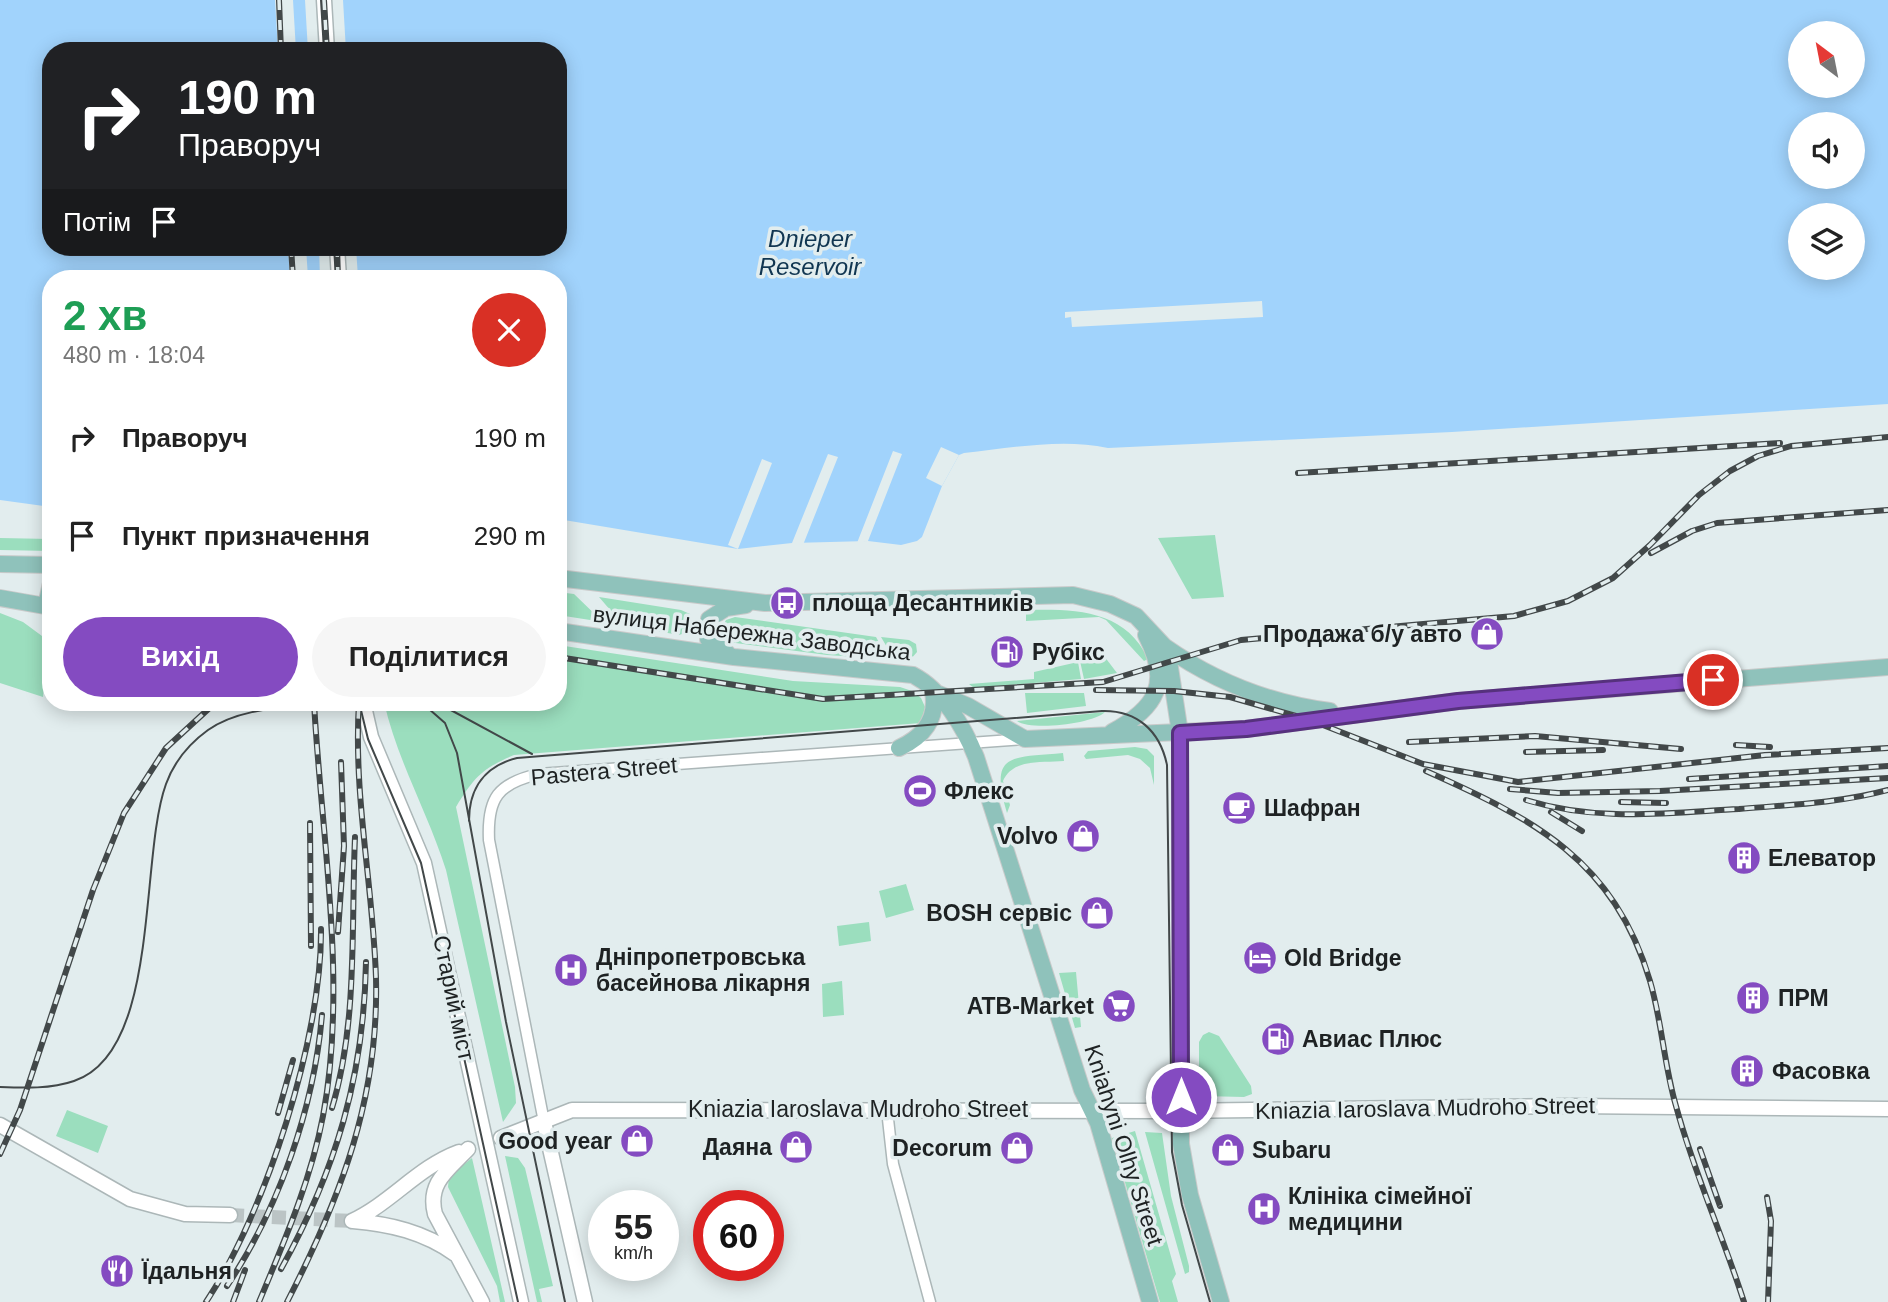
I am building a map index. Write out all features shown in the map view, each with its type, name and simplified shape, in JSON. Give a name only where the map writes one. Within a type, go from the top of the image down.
[{"type":"main road","points":[[324,0],[326,42]]},
{"type":"main road","points":[[0,564],[42,565]]},
{"type":"main road","name":"вулиця Набережна Заводська","points":[[567,579],[765,603],[1073,595],[1110,604],[1136,616]]},
{"type":"main road","points":[[0,598],[42,605]]},
{"type":"main road","points":[[734,657],[715,647],[708,639],[709,619],[726,608],[765,603]]},
{"type":"main road","points":[[1136,616],[1164,646],[1203,671],[1248,692],[1301,707],[1347,713]]},
{"type":"main road","points":[[1110,733],[1137,718],[1157,691],[1155,652],[1136,616]]},
{"type":"main road","name":"вулиця Набережна Заводська","points":[[567,632],[734,657],[913,675],[933,692]]},
{"type":"main road","name":"Kniahyni Olhy Street","points":[[1164,646],[1180,733],[1181,1111],[1187,1180],[1222,1302]]},
{"type":"main road","points":[[933,692],[968,706],[1025,739],[1110,733],[1246,729],[1347,713],[1458,701],[1888,667]]},
{"type":"main road","points":[[899,748],[921,734],[928,725],[936,704],[933,692]]},
{"type":"main road","name":"Kniahyni Olhy Street","points":[[933,692],[952,713],[970,743],[1082,1090],[1098,1123],[1150,1302]]},
{"type":"main road","name":"Старий міст","points":[[366,711],[376,748],[424,863],[521,1302]]},
{"type":"main road","name":"Kniazia Iaroslava Mudroho Street","points":[[501,1139],[572,1110],[1181,1111],[1572,1106],[1888,1109]]},
{"type":"main road","name":"Pastera Street","points":[[544,1122],[585,1302]]},
{"type":"main road","points":[[0,1125],[130,1199],[186,1214],[230,1215]]},
{"type":"main road","points":[[457,1255],[433,1240],[402,1228],[352,1220],[373,1209],[422,1171],[468,1149],[443,1173],[432,1192],[435,1214],[457,1255],[482,1302]]},
{"type":"street","name":"Pastera Street","points":[[544,1122],[489,840],[488,821],[492,802],[502,788],[518,779],[539,774],[1025,739]]},
{"type":"street","points":[[887,1110],[893,1164],[930,1302]]},
{"type":"green space","points":[[1215,535],[1224,597],[1192,599],[1158,538]]},
{"type":"green space","points":[[0,538],[42,539],[42,551],[0,550]]},
{"type":"green space","points":[[567,593],[574,594],[603,622],[567,616]]},
{"type":"green space","points":[[599,597],[681,610],[690,614],[693,624],[688,632],[679,635],[623,625]]},
{"type":"green space","points":[[1026,610],[1080,612],[1096,615],[1112,621],[1138,642],[1148,659],[1144,661],[1106,620],[1099,617],[1026,621]]},
{"type":"green space","points":[[0,613],[23,622],[42,636],[42,697],[0,683]]},
{"type":"green space","points":[[735,617],[876,637],[888,659],[827,655],[728,642],[721,629],[726,620]]},
{"type":"green space","points":[[881,637],[909,640],[916,644],[917,652],[910,660],[894,659]]},
{"type":"green space","points":[[567,646],[793,681],[900,687],[921,698],[925,707],[921,723],[514,755],[494,764],[480,775],[456,807],[515,1087],[516,1103],[503,1122],[446,870],[386,711],[567,711]]},
{"type":"green space","points":[[1101,652],[1117,673],[1084,679],[1080,661]]},
{"type":"green space","points":[[1078,662],[1081,679],[974,688],[969,684],[1034,679],[1034,672]]},
{"type":"green space","points":[[1025,693],[1084,693],[1086,706],[1027,713]]},
{"type":"green space","points":[[1105,712],[1088,720],[1062,725],[1035,726],[1017,721]]},
{"type":"green space","points":[[1135,747],[1147,749],[1154,756],[1154,785],[1150,768],[1140,759],[1128,755],[1086,759],[1084,756],[1088,751]]},
{"type":"green space","points":[[1063,753],[1064,761],[1029,763],[1014,768],[1008,774],[1003,781],[1010,805],[1007,813],[1001,779],[1008,762],[1029,756]]},
{"type":"green space","points":[[906,884],[914,910],[886,918],[879,891]]},
{"type":"green space","points":[[869,922],[871,941],[839,946],[837,926]]},
{"type":"green space","points":[[1076,972],[1081,1027],[1075,1028],[1059,973]]},
{"type":"green space","points":[[842,981],[844,1015],[823,1017],[822,984]]},
{"type":"green space","points":[[1209,1032],[1219,1036],[1251,1086],[1252,1094],[1244,1097],[1202,1096],[1199,1089],[1199,1042],[1203,1035]]},
{"type":"green space","points":[[67,1110],[108,1126],[98,1153],[56,1136]]},
{"type":"green space","points":[[1135,1131],[1176,1274],[1172,1281],[1178,1302],[1160,1302],[1112,1138]]},
{"type":"green space","points":[[1145,1132],[1162,1133],[1171,1196],[1189,1266],[1189,1272],[1185,1274]]},
{"type":"green space","points":[[505,1156],[518,1158],[525,1168],[553,1286],[539,1289],[542,1302],[537,1302]]},
{"type":"green space","points":[[472,1158],[505,1302],[500,1302],[497,1286],[448,1187],[449,1176]]},
{"type":"water","name":"Dnieper Reservoir","points":[[0,0],[1888,0],[1888,404],[1452,432],[1108,448],[1054,444],[964,453],[959,455],[942,486],[922,537],[917,541],[901,545],[868,541],[792,543],[738,549],[567,520],[567,270],[42,270],[42,506],[0,500]]},
{"type":"pier","points":[[275,0],[293,0],[295,42],[277,42]]},
{"type":"pier","points":[[305,0],[343,0],[345,42],[307,42]]},
{"type":"pier","points":[[289,256],[307,256],[307,270],[289,270]]},
{"type":"pier","points":[[319,256],[357,256],[357,270],[320,270]]},
{"type":"pier","points":[[1262,301],[1263,317],[1072,327],[1071,317],[1065,318],[1065,312]]},
{"type":"pier","points":[[941,447],[959,455],[942,486],[926,478]]},
{"type":"pier","points":[[893,451],[902,454],[868,541],[857,543]]},
{"type":"pier","points":[[828,454],[838,457],[803,545],[792,543]]},
{"type":"pier","points":[[762,459],[772,463],[738,549],[728,545]]},
{"type":"tunnel","points":[[230,1215],[352,1221]]},
{"type":"tram line","points":[[321,0],[323,42]]},
{"type":"tram line","points":[[335,256],[335,270]]},
{"type":"tram line","points":[[0,1087],[28,1088],[65,1084],[102,1063],[121,1033],[134,994],[158,817],[169,776],[189,747],[208,730],[236,716],[257,711]]},
{"type":"tram line","points":[[361,711],[368,739],[421,863],[518,1302]]},
{"type":"tram line","points":[[431,711],[445,723],[457,753],[506,1022],[565,1302]]},
{"type":"tram line","points":[[453,711],[532,754]]},
{"type":"tram line","points":[[469,821],[472,798],[481,780],[496,767],[517,758],[1102,711],[1126,714],[1136,719],[1153,733],[1167,765],[1172,1152],[1182,1205],[1210,1302]]},
{"type":"railway","points":[[279,0],[281,42]]},
{"type":"railway","points":[[324,0],[326,42]]},
{"type":"railway","points":[[292,256],[292,270]]},
{"type":"railway","points":[[337,256],[338,270]]},
{"type":"railway","points":[[567,658],[823,699],[1103,682],[1241,640],[1514,616],[1568,601],[1613,578],[1699,495],[1730,471],[1758,456],[1791,446],[1888,437]]},
{"type":"railway","points":[[1298,473],[1780,443]]},
{"type":"railway","points":[[1651,553],[1692,531],[1717,523],[1888,510]]},
{"type":"railway","points":[[1096,690],[1174,691],[1230,697],[1310,720],[1423,764],[1518,782],[1765,755],[1888,748]]},
{"type":"railway","points":[[0,1154],[20,1110],[93,890],[124,813],[166,748],[206,711]]},
{"type":"railway","points":[[259,1302],[296,1210],[311,1164],[323,1116],[330,1065],[333,962],[315,711]]},
{"type":"railway","points":[[287,1302],[340,1185],[353,1146],[371,1064],[376,978],[361,806],[359,711]]},
{"type":"railway","points":[[1409,742],[1535,736],[1681,749]]},
{"type":"railway","points":[[1736,745],[1770,747]]},
{"type":"railway","points":[[1526,752],[1603,750]]},
{"type":"railway","points":[[338,932],[344,846],[341,762]]},
{"type":"railway","points":[[1689,779],[1888,766]]},
{"type":"railway","points":[[1426,771],[1502,807],[1535,827],[1565,849],[1592,874],[1615,904],[1634,939],[1650,981],[1672,1091],[1683,1131],[1744,1302]]},
{"type":"railway","points":[[1510,789],[1558,793],[1660,791],[1888,778]]},
{"type":"railway","points":[[1526,800],[1553,807],[1606,814],[1658,814],[1814,803],[1888,790]]},
{"type":"railway","points":[[1621,802],[1666,803]]},
{"type":"railway","points":[[1551,812],[1582,831]]},
{"type":"railway","points":[[310,823],[311,946]]},
{"type":"railway","points":[[332,1108],[350,1008],[355,837]]},
{"type":"railway","points":[[206,1302],[249,1221],[286,1122],[312,1020],[319,973],[321,929]]},
{"type":"railway","points":[[281,1269],[317,1195],[343,1121],[360,1044],[366,962]]},
{"type":"railway","points":[[227,1286],[263,1224],[291,1156],[311,1086],[322,1015]]},
{"type":"railway","points":[[278,1113],[293,1060]]},
{"type":"railway","points":[[1700,1149],[1720,1206]]},
{"type":"railway","points":[[1767,1197],[1771,1221],[1768,1302]]},
{"type":"railway","points":[[233,1302],[245,1270]]},
{"type":"place","name":"площа Десантників","points":[[787,603]]},
{"type":"place","name":"Продажа б/у авто","points":[[1487,634]]},
{"type":"place","name":"Рубікс","points":[[1007,652]]},
{"type":"place","name":"Флекс","points":[[920,791]]},
{"type":"place","name":"Шафран","points":[[1239,808]]},
{"type":"place","name":"Volvo","points":[[1083,836]]},
{"type":"place","name":"Елеватор","points":[[1744,858]]},
{"type":"place","name":"BOSH сервіс","points":[[1097,913]]},
{"type":"place","name":"Old Bridge","points":[[1260,958]]},
{"type":"place","name":"Дніпропетровська басейнова лікарня","points":[[571,970]]},
{"type":"place","name":"ПРМ","points":[[1753,998]]},
{"type":"place","name":"ATB-Market","points":[[1119,1006]]},
{"type":"place","name":"Авиас Плюс","points":[[1278,1039]]},
{"type":"place","name":"Фасовка","points":[[1747,1071]]},
{"type":"place","name":"Good year","points":[[637,1141]]},
{"type":"place","name":"Даяна","points":[[796,1147]]},
{"type":"place","name":"Decorum","points":[[1017,1148]]},
{"type":"place","name":"Subaru","points":[[1228,1150]]},
{"type":"place","name":"Клініка сімейної медицини","points":[[1264,1209]]},
{"type":"place","name":"Їдальня","points":[[117,1271]]},
{"type":"route","points":[[1181,1097],[1180,733],[1246,729],[1347,713],[1458,701],[1713,680]]}]
